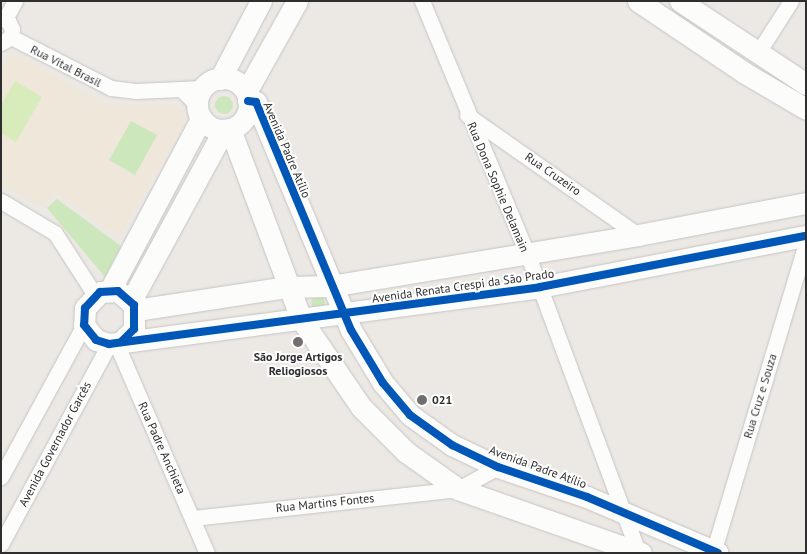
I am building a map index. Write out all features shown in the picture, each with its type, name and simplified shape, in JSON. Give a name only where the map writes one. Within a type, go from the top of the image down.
[{"type":"street","points":[[6,40],[12,29],[3,18],[15,1]]},
{"type":"street","points":[[1,477],[84,325],[85,308],[102,293],[201,96],[261,1]]},
{"type":"street","points":[[84,325],[96,340],[115,343],[134,328],[133,306],[227,129],[242,121],[247,96],[297,1]]},
{"type":"street","name":"Rua Dona Sophie Delamain","points":[[422,1],[467,114],[527,253],[640,552]]},
{"type":"street","points":[[638,1],[745,73],[806,110]]},
{"type":"street","points":[[680,1],[759,51],[806,84]]},
{"type":"street","points":[[759,51],[791,1]]},
{"type":"street","name":"Rua Vital Brasil","points":[[6,40],[111,88],[201,96]]},
{"type":"street","points":[[201,96],[232,80],[247,96]]},
{"type":"street","points":[[201,96],[211,127],[227,129]]},
{"type":"street","name":"Avenida Padre Atílio","points":[[247,96],[256,102],[330,286],[344,314],[383,383],[410,415],[452,445],[498,467],[587,497],[715,552]]},
{"type":"street","name":"Rua Cruzeiro","points":[[467,114],[638,235]]},
{"type":"street","points":[[227,129],[301,319],[361,407],[406,452],[458,489],[640,552]]},
{"type":"street","points":[[1,201],[55,233],[102,293]]},
{"type":"street","name":"Avenida Renata Crespi da São Prado","points":[[133,306],[287,287],[330,286],[638,235],[806,202]]},
{"type":"street","name":"Avenida Renata Crespi da São Prado","points":[[115,343],[540,287],[806,236]]},
{"type":"street","name":"Rua Cruz e Souza","points":[[715,552],[806,243]]},
{"type":"street","points":[[102,293],[118,291],[133,306]]},
{"type":"street","name":"Rua Padre Anchieta","points":[[115,343],[208,553]]},
{"type":"street","name":"Avenida Governador Garcês","points":[[1,544],[115,343]]},
{"type":"street","points":[[458,489],[498,467]]},
{"type":"street","name":"Rua Martins Fontes","points":[[193,518],[458,489]]},
{"type":"shaded area","points":[[8,56],[20,57],[106,105],[171,105],[182,110],[186,121],[119,237],[56,191],[41,206],[1,184],[1,68]]},
{"type":"green space","points":[[15,81],[42,97],[16,142],[1,133],[1,105]]},
{"type":"green space","points":[[224,96],[230,99],[233,105],[230,111],[224,114],[218,111],[215,105],[218,99]]},
{"type":"green space","points":[[131,121],[157,135],[135,175],[109,160]]},
{"type":"green space","points":[[57,199],[121,246],[105,277],[47,208]]},
{"type":"green space","points":[[318,295],[323,297],[325,302],[323,307],[318,309],[313,307],[311,302],[313,297]]},
{"type":"cycle path","points":[[248,101],[256,102],[351,330],[383,383],[410,415],[452,445],[498,467],[587,497],[718,553]]},
{"type":"cycle path","points":[[122,341],[134,329],[134,305],[118,291],[100,292],[85,308],[84,325],[96,340],[109,344],[540,287],[806,236]]},
{"type":"place","name":"São Jorge Artigos Reliogiosos","points":[[298,342]]},
{"type":"place","name":"021","points":[[422,400]]}]
